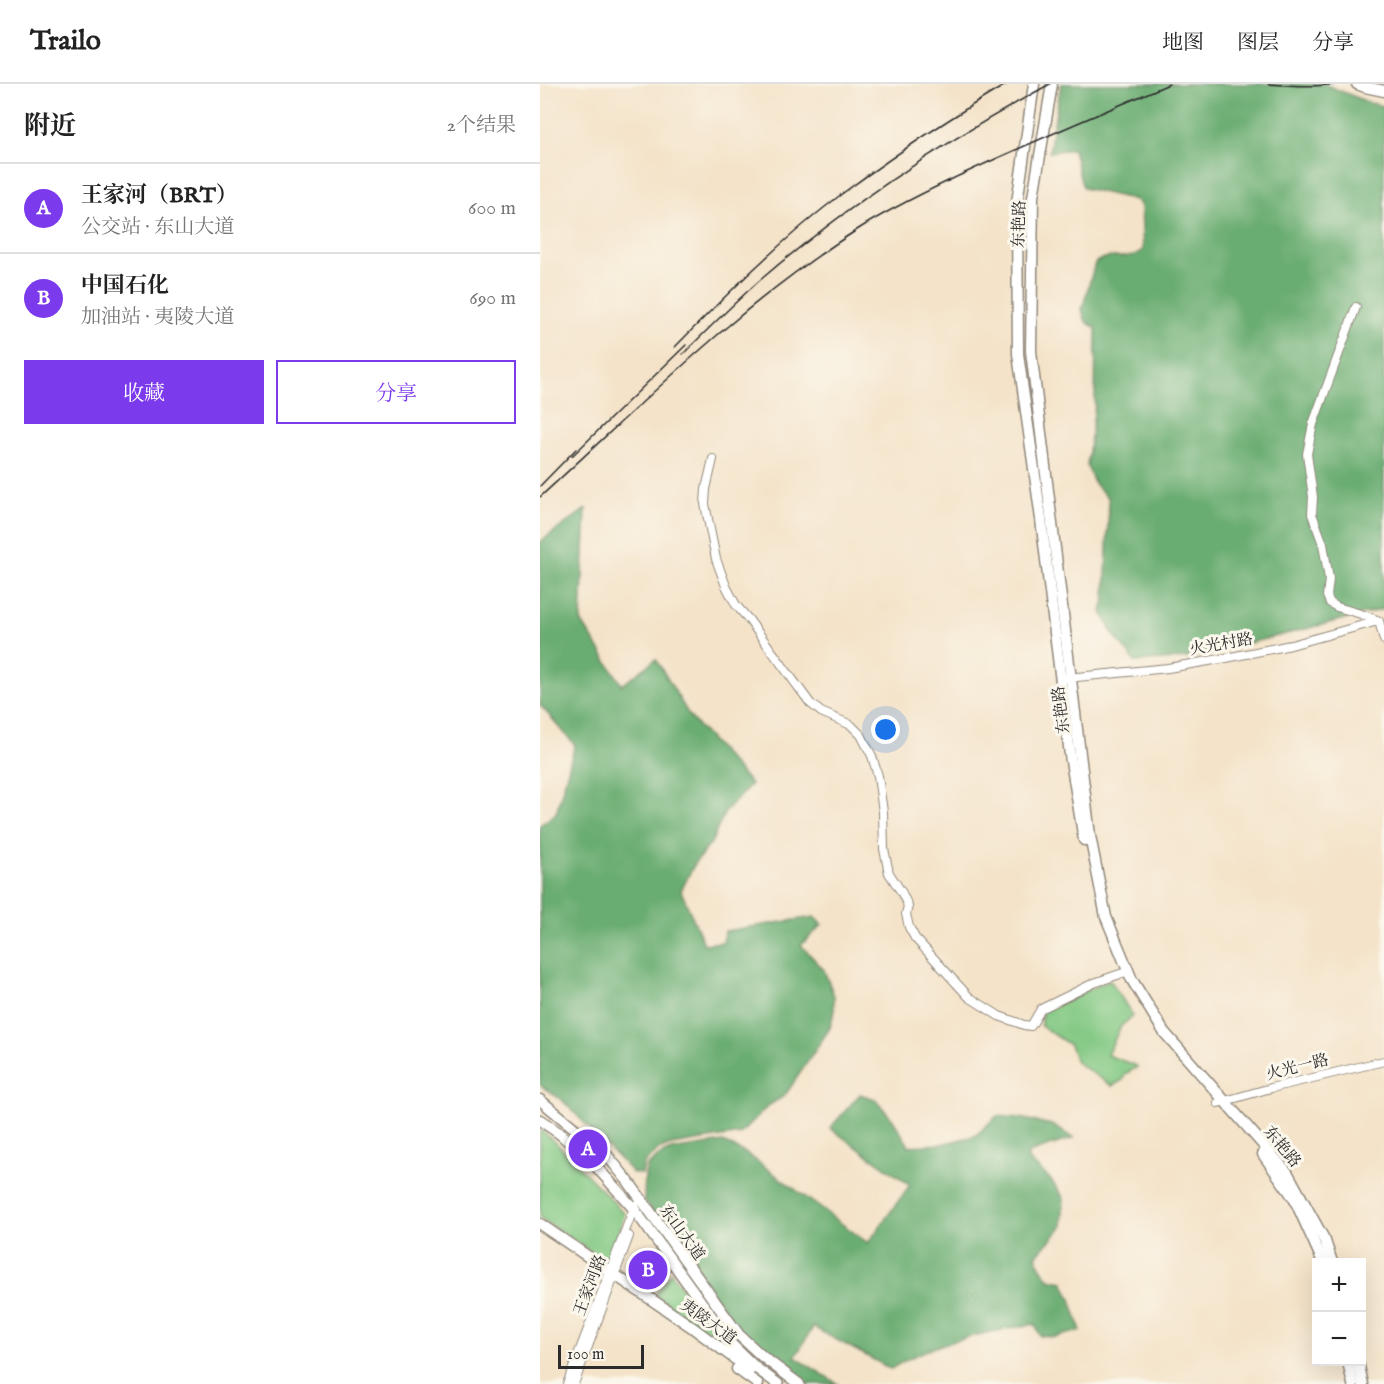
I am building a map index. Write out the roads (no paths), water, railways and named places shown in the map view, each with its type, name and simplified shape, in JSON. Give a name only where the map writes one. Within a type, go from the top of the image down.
[{"type":"main road","name":"东艳路","points":[[1035,84],[1017,203],[1018,354],[1039,507],[1090,836],[1106,917],[1132,980],[1164,1032],[1257,1145],[1294,1198],[1322,1258]]},
{"type":"main road","name":"东艳路","points":[[1052,84],[1033,197],[1031,351],[1066,678],[1070,755],[1082,834],[1101,921],[1127,982],[1159,1036],[1287,1172],[1325,1241],[1330,1258]]},
{"type":"main road","points":[[1357,84],[1384,91]]},
{"type":"main road","name":"东山大道","points":[[540,1100],[606,1154],[732,1345],[756,1368],[778,1384]]},
{"type":"main road","name":"东山大道","points":[[540,1120],[594,1163],[638,1205],[739,1335],[763,1357],[799,1384]]},
{"type":"main road","name":"夷陵大道","points":[[540,1224],[758,1384]]},
{"type":"main road","name":"夷陵大道","points":[[540,1232],[689,1325],[770,1384]]},
{"type":"main road","points":[[1349,1366],[1353,1384]]},
{"type":"main road","points":[[1359,1366],[1363,1384]]},
{"type":"street","points":[[1356,307],[1313,424],[1307,454],[1313,497],[1312,514],[1323,544],[1329,579],[1330,603],[1381,620],[1384,640]]},
{"type":"street","points":[[713,459],[705,504],[716,560],[726,586],[736,604],[810,703],[821,712],[851,726],[861,735],[872,756],[878,776],[883,812],[884,849],[889,873],[908,906],[906,914],[915,938],[969,997],[999,1016],[1024,1025],[1031,1026],[1041,1009],[1094,983],[1123,973]]},
{"type":"street","name":"火光村路","points":[[1066,678],[1168,668],[1226,658],[1291,645],[1381,620]]},
{"type":"street","name":"火光一路","points":[[1221,1102],[1384,1061]]},
{"type":"street","name":"王家河路","points":[[567,1384],[638,1205]]},
{"type":"street","name":"王家河路","points":[[574,1384],[611,1276]]},
{"type":"railway","points":[[675,347],[756,267],[820,211],[903,150],[1007,84]]},
{"type":"railway","points":[[683,354],[759,281],[827,226],[936,151],[1050,84]]},
{"type":"railway","points":[[540,497],[655,390],[734,321],[774,288],[860,228],[881,215],[975,168],[1169,84]]},
{"type":"railway","points":[[1268,84],[1304,86],[1340,84]]},
{"type":"railway","points":[[572,456],[686,345]]},
{"type":"railway","points":[[540,486],[576,449]]},
{"type":"place","name":"王家河（BRT）","points":[[588,1149]]},
{"type":"place","name":"中国石化","points":[[648,1270]]}]
